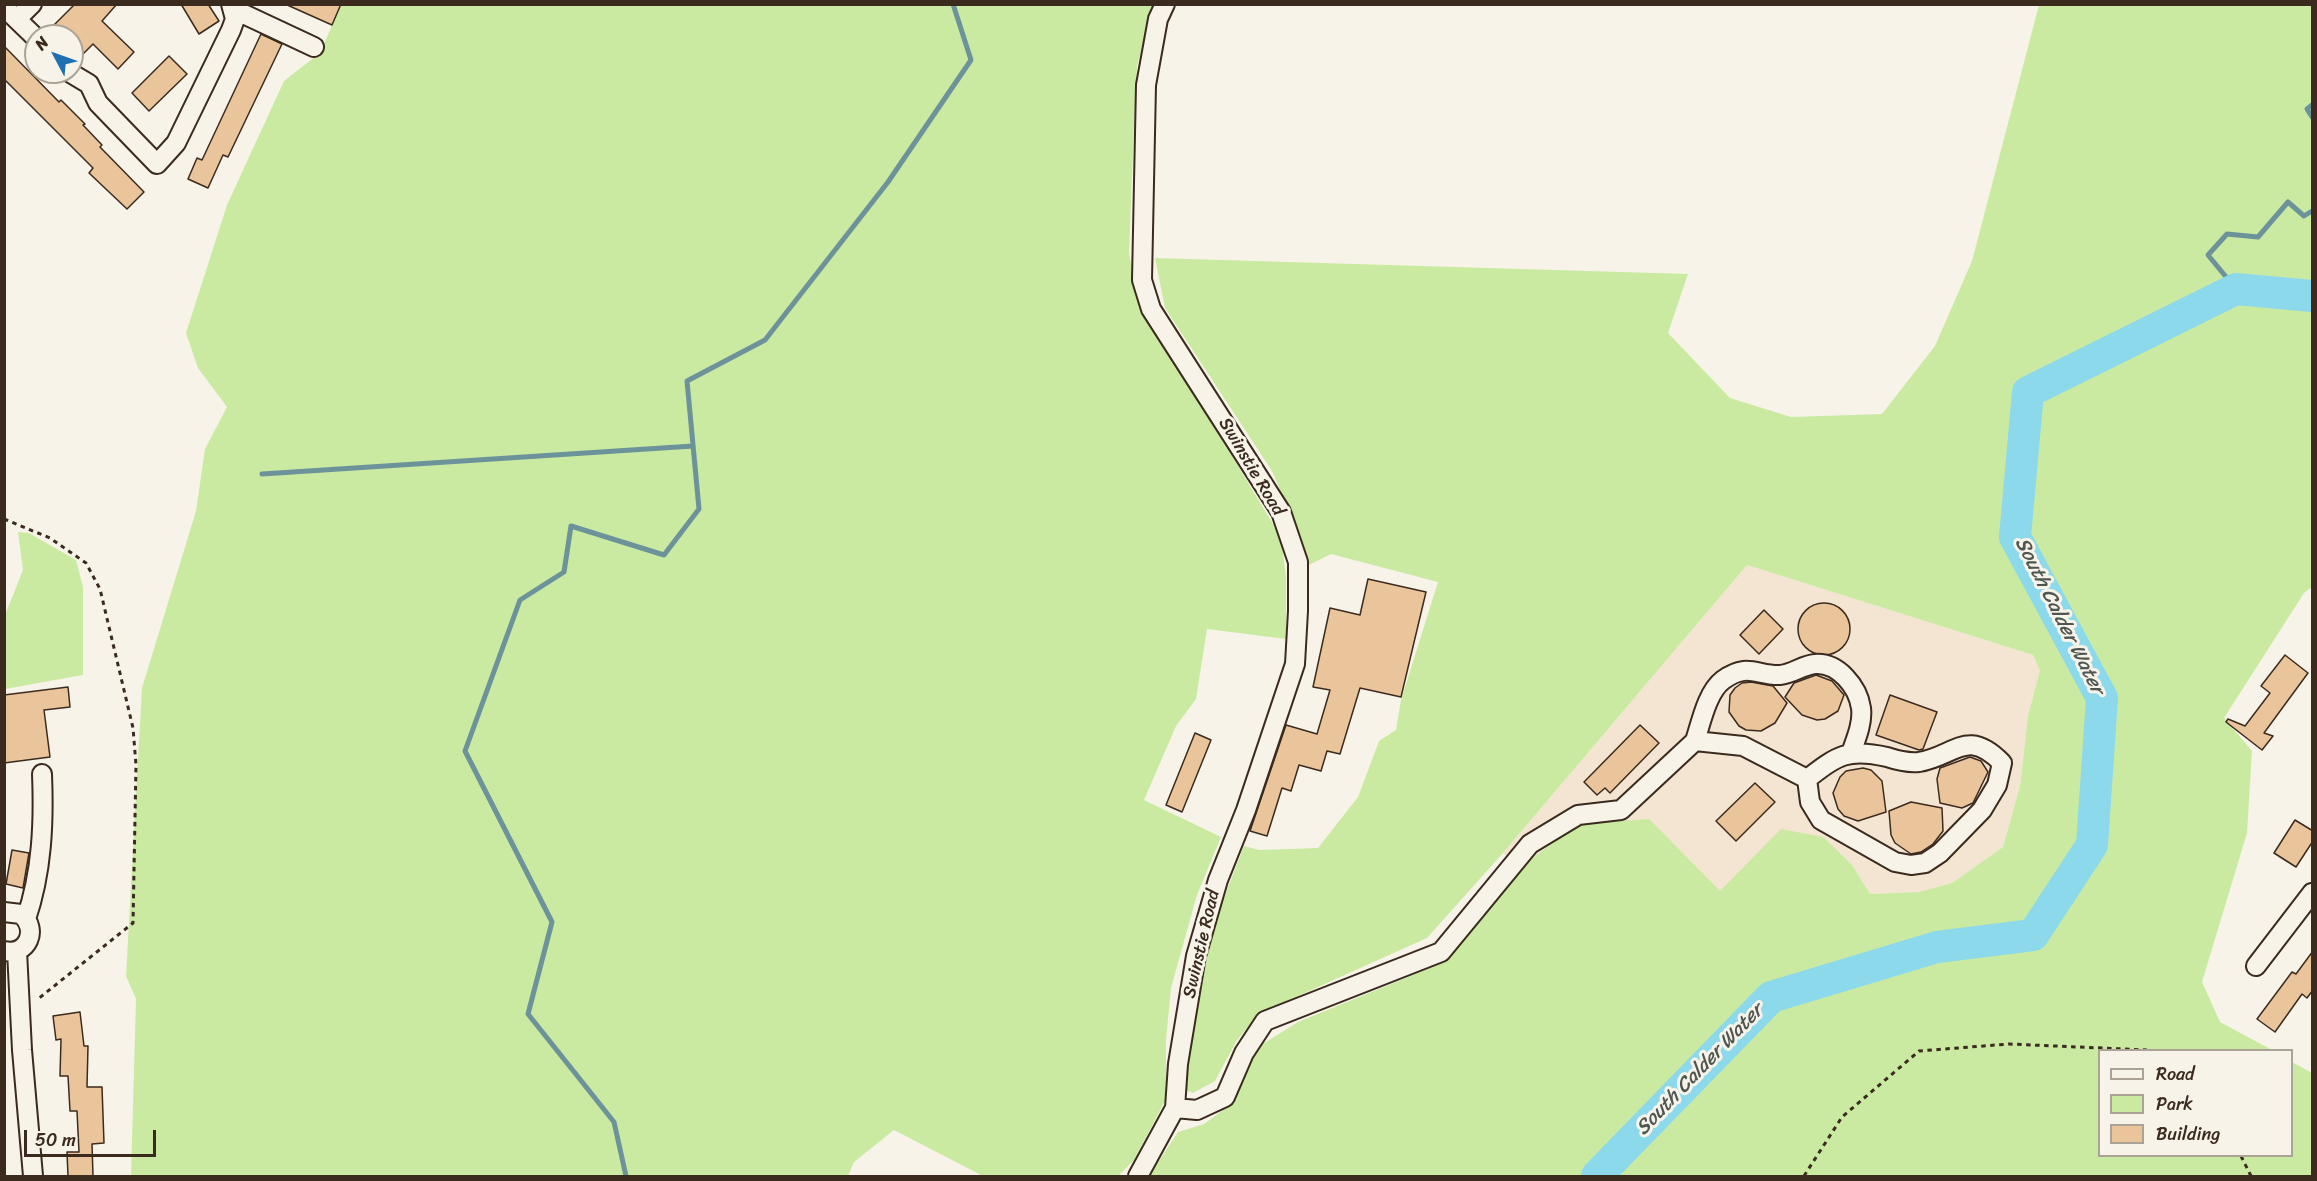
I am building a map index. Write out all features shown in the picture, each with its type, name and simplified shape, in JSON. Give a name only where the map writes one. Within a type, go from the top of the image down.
[{"type":"street","points":[[24,26],[11,13],[32,4]]},
{"type":"street","name":"Swinstie Road","points":[[1138,1176],[1175,1108],[1178,1064],[1196,956],[1218,880],[1246,810],[1295,664],[1298,562],[1281,513],[1151,309],[1142,280],[1146,85],[1158,19],[1165,4]]},
{"type":"street","points":[[84,81],[89,84],[98,103],[157,164],[176,144],[231,30],[233,7],[314,47]]},
{"type":"street","points":[[1175,1108],[1197,1110],[1225,1097],[1244,1053],[1265,1021],[1441,952],[1530,844],[1578,815],[1621,810],[1695,741],[1712,695],[1721,681],[1738,671],[1762,670],[1781,675],[1816,664],[1832,667],[1845,676],[1856,691],[1861,708],[1859,730],[1851,753]]},
{"type":"street","points":[[1695,741],[1743,746],[1807,779]]},
{"type":"street","points":[[1964,744],[1990,751],[2002,762],[1997,785],[1982,810],[1940,853],[1925,863],[1911,865],[1895,862],[1821,820],[1810,802],[1807,779],[1830,762],[1851,753],[1862,752],[1918,762],[1964,744]]},
{"type":"street","points":[[33,1176],[13,1051],[20,1013],[11,951],[30,937],[26,918],[32,901],[44,828],[42,774]]},
{"type":"street","points":[[2256,966],[2313,893]]},
{"type":"street","points":[[4,912],[15,912],[26,918]]},
{"type":"path","points":[[4,519],[50,538],[86,563],[100,589],[133,728],[135,756],[134,923],[20,1013]]},
{"type":"path","points":[[1804,1176],[1842,1117],[1919,1051],[2009,1044],[2124,1049]]},
{"type":"path","points":[[2242,1157],[2252,1176]]},
{"type":"shaded area","points":[[1747,565],[2033,655],[2040,670],[2028,716],[2020,786],[2003,847],[1952,883],[1919,892],[1870,894],[1852,865],[1720,892],[1520,868],[1503,853]]},
{"type":"green space","points":[[341,5],[1153,5],[1137,66],[1129,254],[1140,305],[1281,537],[1286,577],[1286,639],[1207,629],[1196,699],[1176,726],[1144,800],[1221,837],[1197,895],[1171,988],[1166,1040],[1166,1099],[1134,1160],[1118,1176],[979,1176],[894,1130],[854,1162],[848,1176],[131,1176],[136,999],[126,976],[142,688],[196,511],[205,449],[227,407],[198,368],[186,333],[227,205],[284,81],[320,53]]},
{"type":"green space","points":[[2039,5],[2312,5],[2312,587],[2304,593],[2224,718],[2252,751],[2247,833],[2202,982],[2220,1022],[2270,1049],[2098,1049],[2098,1157],[2293,1157],[2293,1063],[2312,1073],[2312,1176],[1149,1176],[1178,1132],[1204,1124],[1234,1102],[1258,1047],[1298,1022],[1445,962],[1520,868],[1577,824],[1649,819],[1720,891],[1781,829],[1823,837],[1852,865],[1870,894],[1919,892],[1952,883],[2003,847],[2020,786],[2028,716],[2040,670],[2033,655],[1747,565],[1503,853],[1427,938],[1260,1013],[1237,1040],[1215,1081],[1193,1093],[1183,1089],[1213,926],[1244,846],[1259,850],[1318,848],[1358,797],[1379,741],[1396,730],[1401,700],[1438,582],[1331,554],[1307,566],[1303,544],[1272,471],[1165,308],[1155,258],[1688,274],[1668,333],[1730,398],[1791,417],[1882,414],[1935,346],[1972,261]]},
{"type":"green space","points":[[18,532],[29,533],[76,560],[83,587],[83,675],[5,689],[5,615],[23,570]]},
{"type":"building","points":[[75,4],[117,4],[102,21],[134,52],[118,69],[93,44],[84,53],[84,24],[55,24]]},
{"type":"building","points":[[181,4],[208,4],[219,21],[199,34]]},
{"type":"building","points":[[285,4],[341,4],[332,25]]},
{"type":"building","points":[[261,34],[282,44],[228,157],[223,155],[208,188],[188,179],[197,158],[202,160]]},
{"type":"building","points":[[4,46],[24,66],[24,84],[41,84],[59,102],[61,100],[85,124],[83,125],[102,145],[100,147],[144,192],[127,209],[89,173],[93,168],[4,79]]},
{"type":"building","points":[[169,56],[187,74],[149,111],[132,93]]},
{"type":"building","points":[[1368,579],[1426,592],[1401,697],[1360,688],[1340,754],[1327,751],[1321,771],[1299,765],[1291,791],[1282,788],[1267,836],[1250,831],[1286,725],[1317,734],[1330,690],[1313,687],[1330,608],[1360,615]]},
{"type":"building","points":[[1819,603],[1829,603],[1843,610],[1850,629],[1843,648],[1829,655],[1819,655],[1809,651],[1802,644],[1798,634],[1798,624],[1802,614],[1809,607]]},
{"type":"building","points":[[1764,610],[1783,629],[1759,654],[1740,635]]},
{"type":"building","points":[[2285,655],[2308,673],[2264,733],[2273,736],[2262,750],[2226,722],[2228,719],[2245,726],[2270,693],[2261,686]]},
{"type":"building","points":[[1816,675],[1832,681],[1844,695],[1838,711],[1825,719],[1817,720],[1802,715],[1785,697],[1794,683]]},
{"type":"building","points":[[1751,682],[1773,686],[1787,703],[1775,723],[1761,731],[1746,730],[1739,726],[1729,712],[1730,695],[1735,688],[1742,683]]},
{"type":"building","points":[[68,687],[70,707],[44,710],[50,757],[4,763],[4,695]]},
{"type":"building","points":[[1890,695],[1937,712],[1923,749],[1919,750],[1876,735]]},
{"type":"building","points":[[1640,725],[1659,743],[1610,793],[1605,788],[1597,795],[1584,782]]},
{"type":"building","points":[[1195,733],[1211,740],[1182,812],[1166,805]]},
{"type":"building","points":[[1970,757],[1981,761],[1988,772],[1973,803],[1962,808],[1940,803],[1937,779],[1940,768]]},
{"type":"building","points":[[1863,768],[1871,770],[1882,781],[1886,812],[1858,821],[1844,816],[1838,809],[1833,793],[1840,777],[1846,771]]},
{"type":"building","points":[[1755,783],[1775,802],[1736,841],[1716,821]]},
{"type":"building","points":[[1911,802],[1942,808],[1943,831],[1933,844],[1921,852],[1911,854],[1895,843],[1891,835],[1889,811]]},
{"type":"building","points":[[2295,820],[2313,831],[2313,841],[2296,867],[2274,853]]},
{"type":"building","points":[[12,850],[29,853],[23,888],[6,884]]},
{"type":"building","points":[[2313,951],[2313,990],[2307,998],[2302,994],[2275,1032],[2257,1019],[2292,972],[2296,974]]},
{"type":"building","points":[[80,1012],[84,1046],[88,1046],[87,1087],[102,1087],[104,1143],[92,1144],[93,1176],[68,1176],[67,1152],[79,1152],[77,1111],[70,1111],[68,1076],[60,1076],[61,1039],[56,1040],[53,1016]]},
{"type":"waterway","points":[[626,1176],[614,1122],[528,1014],[552,922],[465,751],[520,600],[564,572],[571,526],[664,555],[699,509],[687,381],[765,340],[888,182],[971,60],[953,4]]},
{"type":"waterway","points":[[2312,105],[2307,109],[2312,117]]},
{"type":"waterway","points":[[2236,289],[2208,255],[2227,234],[2258,237],[2288,202],[2304,216],[2312,211]]},
{"type":"waterway","name":"South Calder Water","points":[[1597,1176],[1771,997],[1937,947],[2033,935],[2092,845],[2102,698],[2015,537],[2028,392],[2236,289],[2312,296]]},
{"type":"waterway","points":[[262,474],[693,446]]}]
